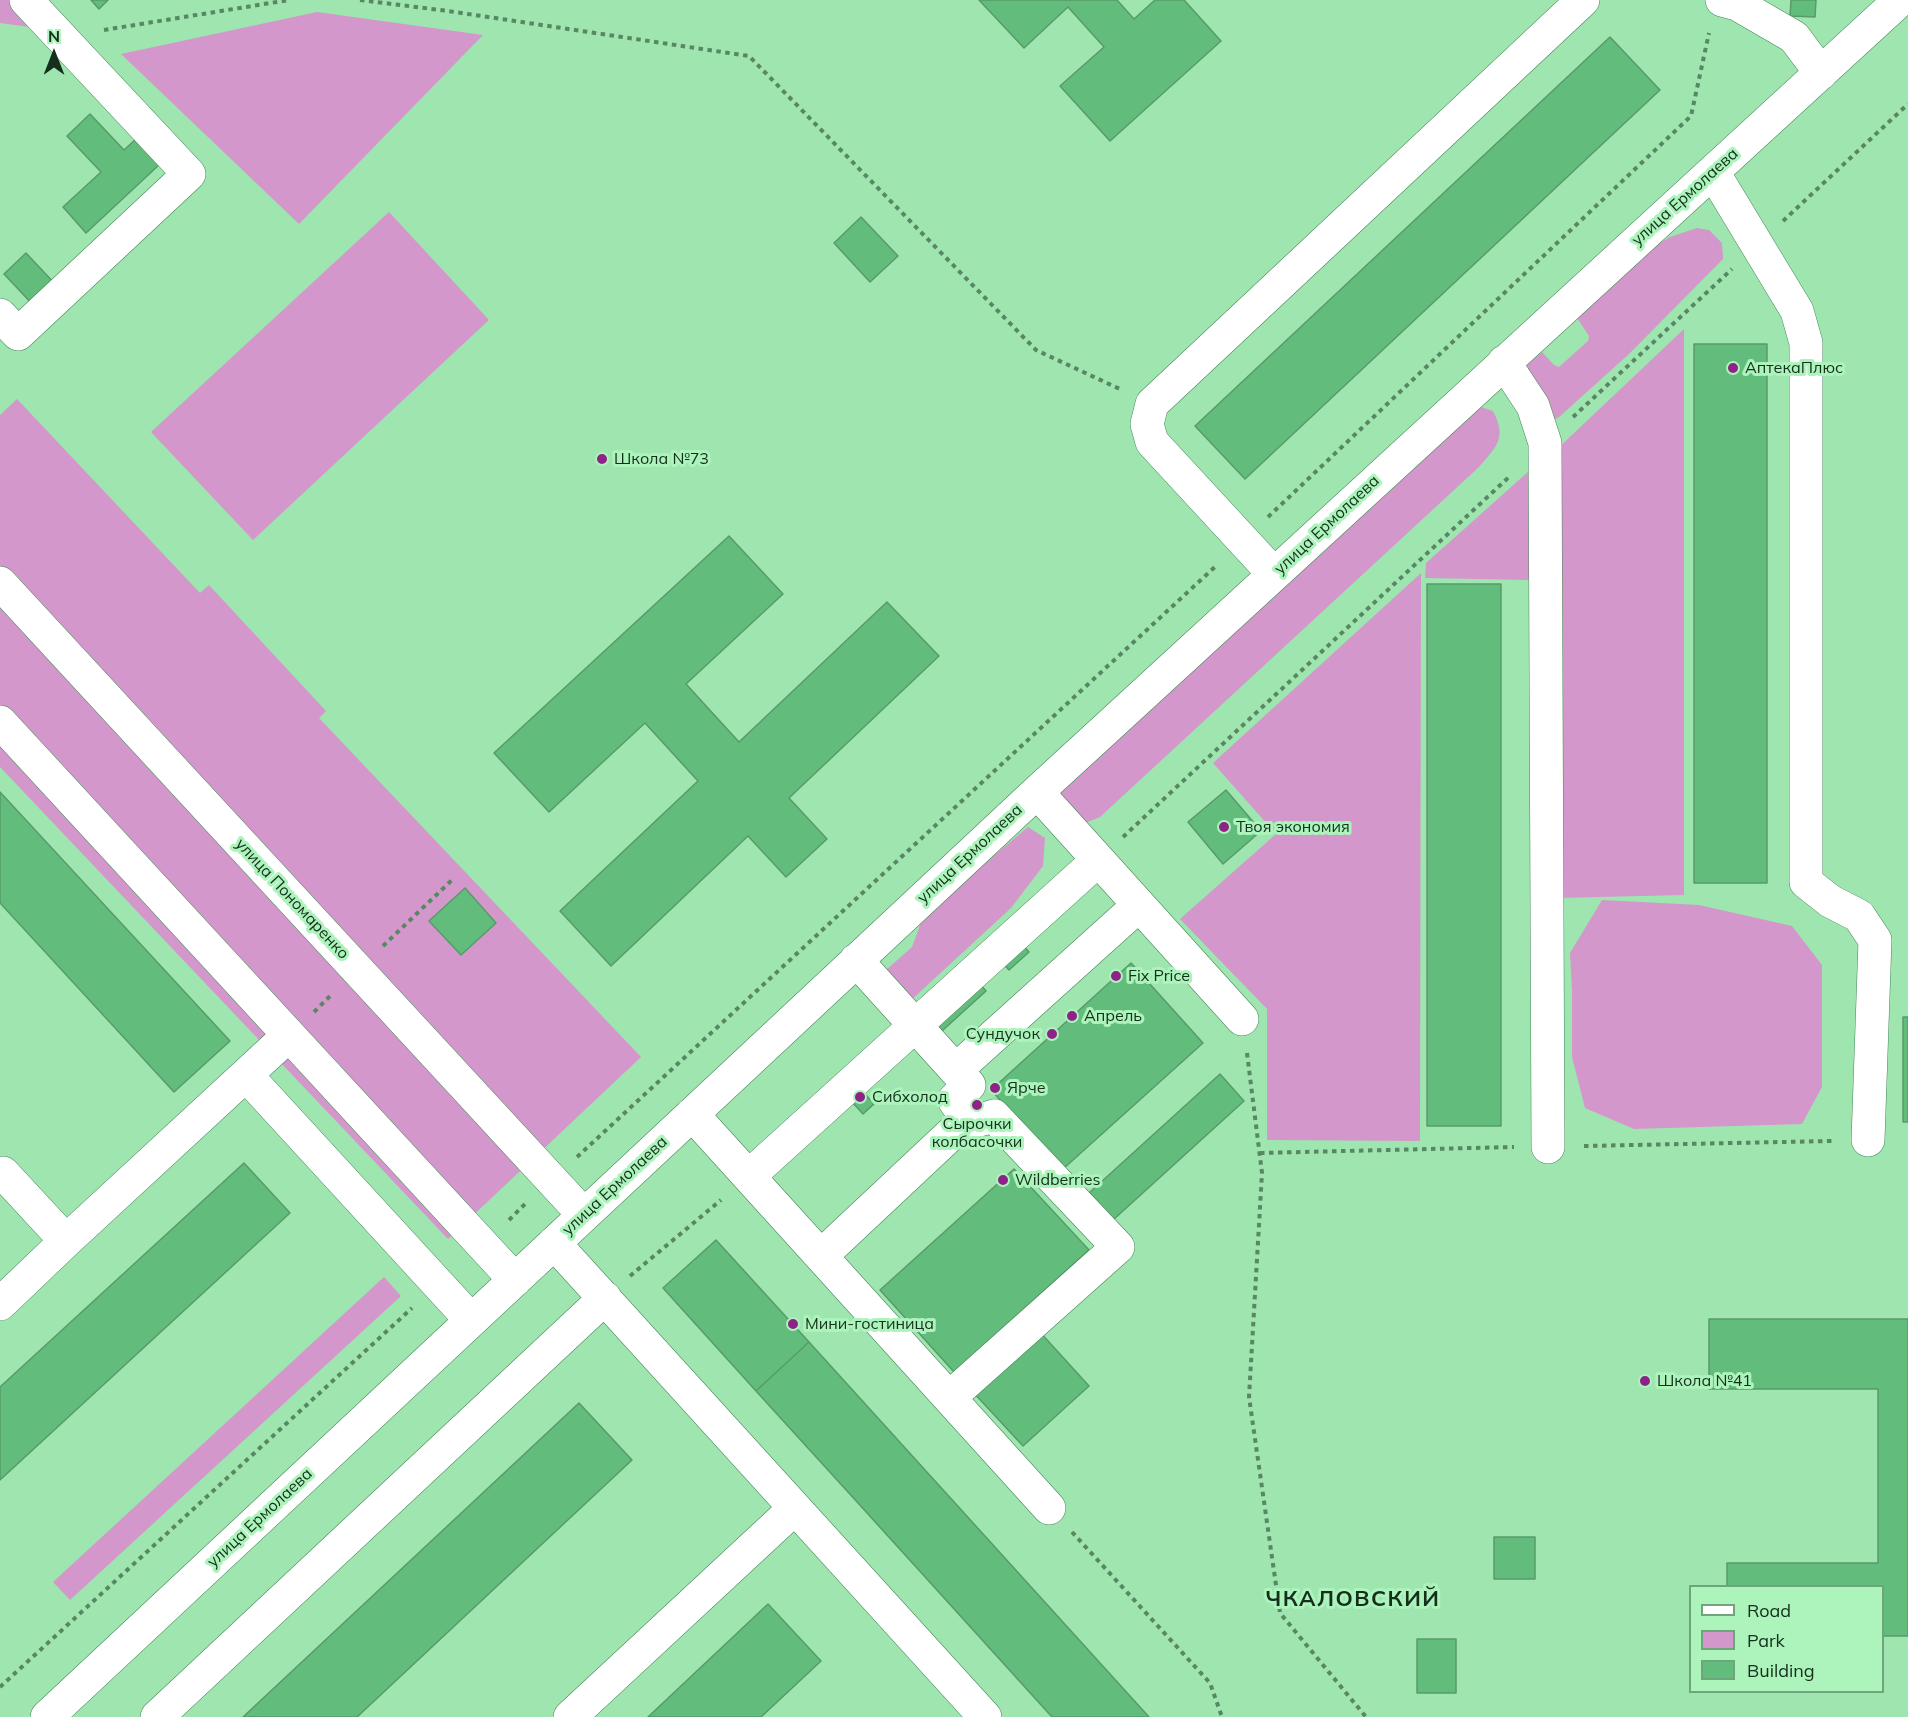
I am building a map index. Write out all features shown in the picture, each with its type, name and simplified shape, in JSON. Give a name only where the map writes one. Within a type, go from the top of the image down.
[{"type":"street","points":[[0,315],[18,334],[189,174],[26,0]]},
{"type":"street","points":[[1274,574],[1152,442],[1147,424],[1152,404],[1583,0]]},
{"type":"street","name":"улица Ермолаева","points":[[47,1717],[1036,792],[1900,0]]},
{"type":"street","points":[[1717,12],[1737,4],[1781,14],[1794,37],[1821,73]]},
{"type":"street","points":[[1713,172],[1797,312],[1806,343],[1806,882],[1830,902],[1859,916],[1875,940],[1868,1140]]},
{"type":"street","points":[[1504,362],[1533,406],[1545,443],[1548,1147]]},
{"type":"street","name":"улица Пономаренко","points":[[0,583],[584,1215]]},
{"type":"street","points":[[0,722],[514,1280]]},
{"type":"street","points":[[1036,792],[1242,1019]]},
{"type":"street","points":[[749,1176],[1098,860]]},
{"type":"street","points":[[956,1070],[1139,905]]},
{"type":"street","points":[[856,960],[969,1085],[954,1100],[967,1119],[975,1122],[994,1116],[1118,1247],[950,1397]]},
{"type":"street","points":[[0,1304],[289,1035]]},
{"type":"street","points":[[246,1075],[471,1320]]},
{"type":"street","points":[[692,1114],[1049,1508]]},
{"type":"street","points":[[821,1256],[967,1119]]},
{"type":"street","points":[[3,1173],[66,1241]]},
{"type":"street","points":[[554,1243],[982,1716]]},
{"type":"street","points":[[157,1717],[605,1298]]},
{"type":"street","points":[[570,1717],[795,1508]]},
{"type":"path","points":[[60,37],[290,0]]},
{"type":"path","points":[[360,0],[459,12],[749,56],[1036,350],[1152,404]]},
{"type":"path","points":[[482,1244],[1243,541],[1691,116],[1717,12]]},
{"type":"path","points":[[1098,860],[1908,104]]},
{"type":"path","points":[[1242,1019],[1262,1173],[1249,1397],[1280,1613],[1366,1717]]},
{"type":"path","points":[[605,1298],[749,1176]]},
{"type":"path","points":[[0,1687],[438,1284]]},
{"type":"path","points":[[1049,1508],[1210,1683],[1222,1717]]},
{"type":"green space","points":[[0,0],[16,0],[44,29],[0,23]]},
{"type":"green space","points":[[317,12],[483,35],[299,224],[121,54]]},
{"type":"green space","points":[[389,212],[489,320],[253,540],[151,432]]},
{"type":"green space","points":[[1697,228],[1709,230],[1722,243],[1723,259],[1629,354],[1558,418],[1548,420],[1519,380],[1526,365],[1542,352],[1554,365],[1559,367],[1588,341],[1589,336],[1577,318],[1637,257],[1670,237]]},
{"type":"green space","points":[[1684,329],[1684,895],[1556,898],[1554,452]]},
{"type":"green space","points":[[17,399],[200,593],[209,585],[326,711],[319,718],[641,1057],[448,1239],[0,767],[0,415]]},
{"type":"green space","points":[[1478,406],[1493,411],[1499,428],[1495,447],[1479,467],[1100,817],[1078,826],[1058,804],[1061,788]]},
{"type":"green space","points":[[1529,471],[1529,580],[1425,578],[1426,563]]},
{"type":"green space","points":[[1421,573],[1420,1141],[1267,1140],[1267,1009],[1180,919],[1276,834],[1213,763]]},
{"type":"green space","points":[[1028,827],[1045,838],[1043,866],[1011,908],[909,1002],[886,970],[912,947],[924,914]]},
{"type":"green space","points":[[1602,900],[1699,905],[1792,926],[1822,965],[1822,1087],[1802,1124],[1634,1129],[1585,1108],[1572,1057],[1570,953]]},
{"type":"green space","points":[[384,1277],[401,1296],[70,1600],[53,1582]]},
{"type":"building","points":[[91,0],[108,0],[99,9]]},
{"type":"building","points":[[979,0],[1117,0],[1134,19],[1155,0],[1184,0],[1221,41],[1110,141],[1060,86],[1104,47],[1068,7],[1024,48]]},
{"type":"building","points":[[1791,0],[1816,0],[1815,17],[1790,16]]},
{"type":"building","points":[[1610,37],[1660,90],[1245,479],[1195,426]]},
{"type":"building","points":[[90,114],[124,150],[136,139],[160,164],[86,233],[63,207],[101,172],[67,136]]},
{"type":"building","points":[[861,217],[898,256],[870,282],[834,243]]},
{"type":"building","points":[[26,253],[56,285],[34,306],[4,274]]},
{"type":"building","points":[[1694,344],[1767,344],[1767,883],[1694,883]]},
{"type":"building","points":[[729,536],[783,594],[686,684],[739,742],[887,602],[939,656],[789,798],[827,839],[786,877],[748,836],[611,966],[560,911],[698,781],[645,723],[549,812],[494,753]]},
{"type":"building","points":[[1427,584],[1501,584],[1501,1126],[1427,1126]]},
{"type":"building","name":"Твоя экономия","points":[[1226,790],[1261,831],[1223,864],[1188,822]]},
{"type":"building","points":[[0,792],[230,1041],[174,1092],[0,903]]},
{"type":"building","points":[[465,888],[496,923],[461,955],[429,921]]},
{"type":"building","points":[[1016,938],[1029,952],[1009,970],[997,957]]},
{"type":"building","points":[[1131,963],[1203,1043],[1063,1169],[991,1090]]},
{"type":"building","points":[[973,976],[986,991],[931,1041],[918,1026]]},
{"type":"building","points":[[1903,1017],[1908,1017],[1908,1122],[1903,1122]]},
{"type":"building","points":[[1220,1074],[1244,1101],[1113,1220],[1089,1193]]},
{"type":"building","points":[[864,1093],[874,1104],[863,1114],[853,1103]]},
{"type":"building","points":[[244,1163],[290,1213],[0,1480],[0,1387]]},
{"type":"building","points":[[1014,1169],[1089,1250],[954,1372],[880,1290]]},
{"type":"building","points":[[716,1240],[809,1342],[756,1391],[663,1288]]},
{"type":"building","points":[[1709,1319],[1908,1319],[1908,1636],[1884,1636],[1884,1585],[1727,1585],[1727,1563],[1878,1563],[1878,1389],[1709,1389]]},
{"type":"building","points":[[1039,1331],[1089,1386],[1023,1446],[972,1391]]},
{"type":"building","points":[[809,1342],[1149,1717],[1052,1717],[756,1391]]},
{"type":"building","points":[[579,1403],[632,1460],[357,1717],[243,1717]]},
{"type":"building","points":[[1494,1537],[1535,1537],[1535,1579],[1494,1579]]},
{"type":"building","points":[[768,1604],[821,1661],[761,1717],[648,1717]]},
{"type":"building","points":[[1417,1639],[1456,1639],[1456,1693],[1417,1693]]},
{"type":"place","name":"АптекаПлюс","points":[[1733,368]]},
{"type":"place","name":"Школа №73","points":[[602,459]]},
{"type":"place","name":"Твоя экономия","points":[[1224,827]]},
{"type":"place","name":"Fix Price","points":[[1116,976]]},
{"type":"place","name":"Апрель","points":[[1072,1016]]},
{"type":"place","name":"Сундучок","points":[[1052,1034]]},
{"type":"place","name":"Ярче","points":[[995,1088]]},
{"type":"place","name":"Сибхолод","points":[[860,1097]]},
{"type":"place","name":"Сырочки колбасочки","points":[[977,1105]]},
{"type":"place","name":"Wildberries","points":[[1003,1180]]},
{"type":"place","name":"Мини-гостиница","points":[[793,1324]]},
{"type":"place","name":"Школа №41","points":[[1645,1381]]},
{"type":"district","name":"ЧКАЛОВСКИЙ","points":[[1353,1599]]}]
